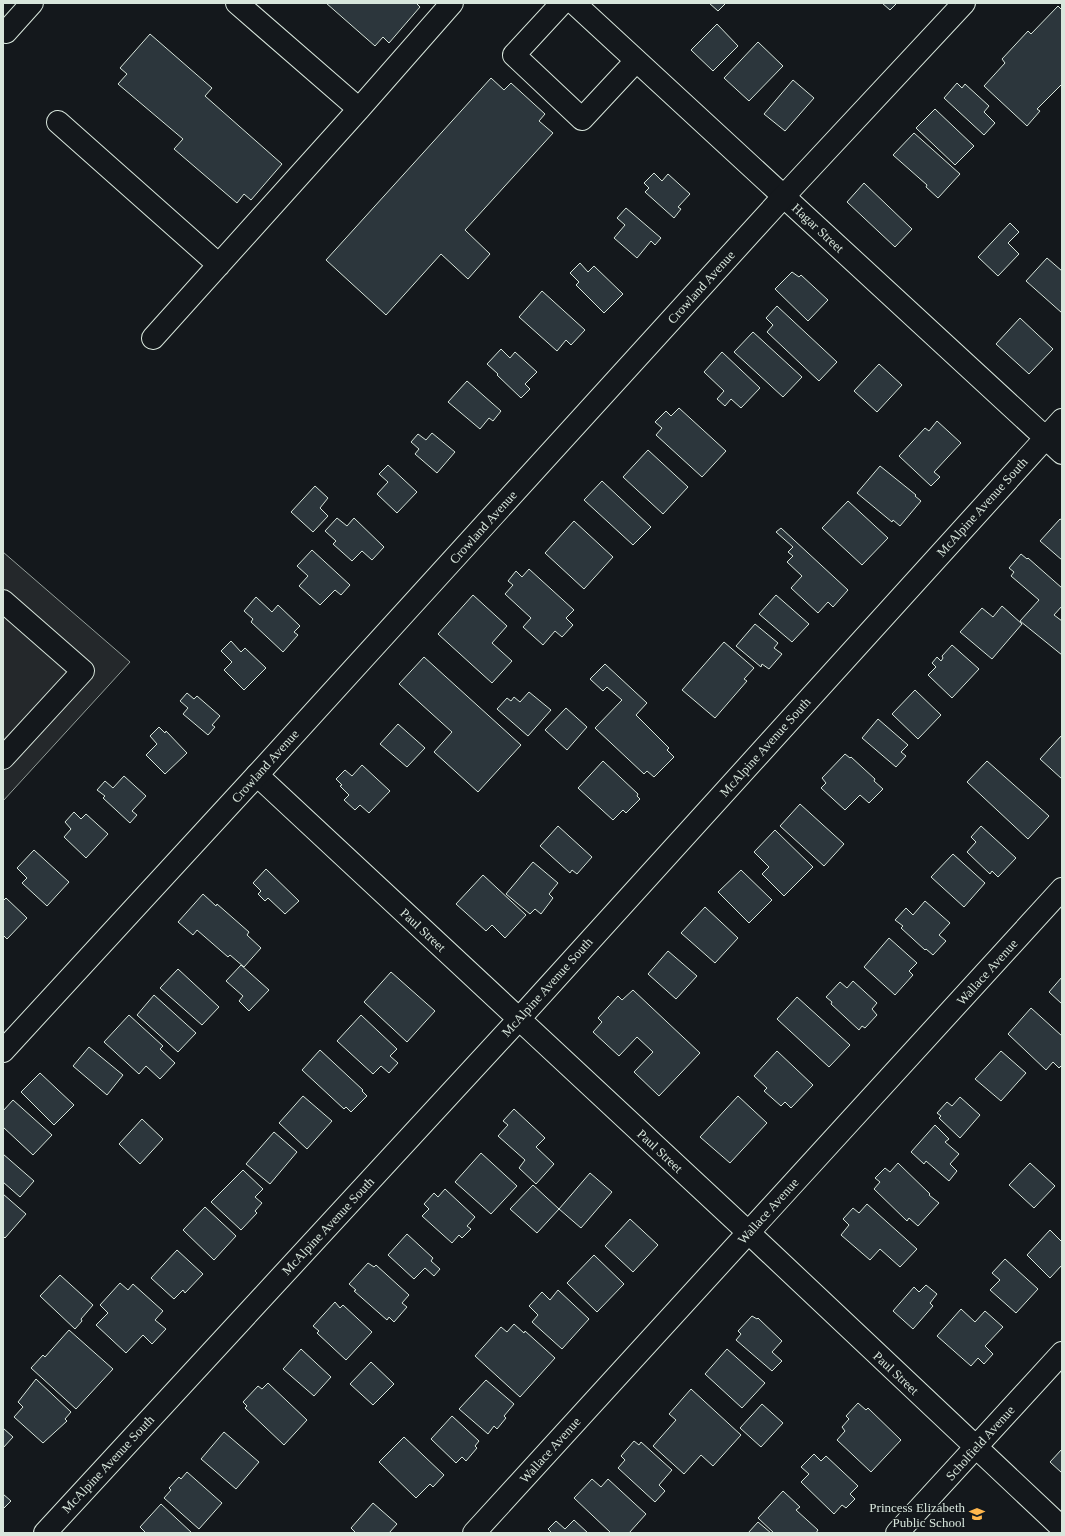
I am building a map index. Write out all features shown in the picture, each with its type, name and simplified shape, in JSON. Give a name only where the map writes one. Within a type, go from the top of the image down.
[{"type":"street","points":[[6,32],[32,3]]},
{"type":"street","points":[[237,3],[359,109]]},
{"type":"street","points":[[153,338],[359,109],[452,3]]},
{"type":"street","points":[[562,3],[514,55],[582,119],[636,61]]},
{"type":"street","name":"Hagar Street","points":[[574,3],[1062,453]]},
{"type":"street","name":"Crowland Avenue","points":[[3,1051],[257,775],[784,196],[964,3]]},
{"type":"street","points":[[58,122],[219,265]]},
{"type":"street","name":"McAlpine Avenue South","points":[[45,1533],[519,1019],[1062,420]]},
{"type":"street","points":[[3,601],[83,671],[3,758]]},
{"type":"street","name":"Paul Street","points":[[257,775],[749,1233],[975,1448],[1062,1528]]},
{"type":"street","name":"Wallace Avenue","points":[[474,1533],[1062,889]]},
{"type":"street","name":"Scholfield Avenue","points":[[897,1533],[1062,1353]]},
{"type":"shaded area","points":[[3,552],[130,662],[3,801]]},
{"type":"building","points":[[326,3],[416,3],[420,7],[389,43],[383,37],[375,46]]},
{"type":"building","points":[[709,3],[726,3],[718,11]]},
{"type":"building","points":[[882,3],[897,3],[890,10]]},
{"type":"building","points":[[1058,6],[1062,10],[1062,84],[1037,109],[1040,111],[1027,126],[984,86],[1005,63],[1002,59],[1028,31],[1031,34]]},
{"type":"building","points":[[717,24],[738,46],[713,71],[691,50]]},
{"type":"building","points":[[150,34],[212,88],[205,96],[282,164],[251,200],[244,194],[237,203],[174,149],[183,139],[118,84],[127,74],[120,68]]},
{"type":"building","points":[[758,42],[783,66],[749,101],[724,78]]},
{"type":"building","points":[[491,78],[504,90],[511,83],[545,114],[539,121],[553,133],[465,230],[490,254],[468,279],[441,254],[386,315],[326,260]]},
{"type":"building","points":[[793,80],[814,98],[785,131],[764,114]]},
{"type":"building","points":[[957,83],[962,88],[965,84],[989,106],[984,112],[995,123],[984,135],[944,98]]},
{"type":"building","points":[[935,109],[974,146],[955,165],[916,128]]},
{"type":"building","points":[[914,133],[960,174],[938,198],[926,187],[927,185],[893,155]]},
{"type":"building","points":[[654,173],[662,181],[668,174],[690,194],[678,207],[681,209],[674,218],[645,192],[649,188],[644,183]]},
{"type":"building","points":[[864,183],[912,229],[895,247],[847,202]]},
{"type":"building","points":[[626,208],[661,238],[655,245],[651,241],[637,258],[614,238],[625,225],[617,218]]},
{"type":"building","points":[[1010,223],[1019,232],[1008,243],[1019,254],[998,276],[978,257]]},
{"type":"building","points":[[1047,258],[1062,271],[1062,313],[1026,281]]},
{"type":"building","points":[[580,263],[588,272],[594,266],[623,294],[604,313],[576,285],[579,282],[570,273]]},
{"type":"building","points":[[792,272],[799,277],[801,275],[828,300],[808,321],[775,289]]},
{"type":"building","points":[[542,291],[585,330],[571,345],[566,340],[557,351],[519,317]]},
{"type":"building","points":[[777,306],[837,362],[819,381],[767,332],[773,325],[766,318]]},
{"type":"building","points":[[1020,318],[1053,349],[1029,374],[996,344]]},
{"type":"building","points":[[753,332],[802,377],[783,397],[734,352]]},
{"type":"building","points":[[501,349],[510,358],[515,352],[537,372],[525,384],[530,389],[521,398],[487,364]]},
{"type":"building","points":[[722,352],[760,388],[741,408],[731,399],[725,406],[717,399],[724,391],[704,372]]},
{"type":"building","points":[[879,364],[902,385],[877,412],[854,391]]},
{"type":"building","points":[[467,381],[501,411],[493,421],[489,418],[480,429],[448,402]]},
{"type":"building","points":[[679,408],[726,451],[702,477],[656,435],[662,428],[655,422],[666,411],[671,416]]},
{"type":"building","points":[[937,421],[961,443],[934,472],[940,477],[931,486],[899,456],[925,428],[929,431]]},
{"type":"building","points":[[432,433],[455,452],[437,473],[415,454],[419,449],[411,442],[418,434],[426,440]]},
{"type":"building","points":[[648,450],[688,487],[663,514],[623,477]]},
{"type":"building","points":[[388,465],[417,492],[397,513],[377,494],[388,482],[379,474]]},
{"type":"building","points":[[880,466],[916,495],[915,496],[921,501],[900,526],[893,520],[892,522],[857,493]]},
{"type":"building","points":[[602,481],[651,527],[633,545],[584,500]]},
{"type":"building","points":[[315,486],[328,498],[320,508],[328,516],[313,532],[291,512]]},
{"type":"building","points":[[848,501],[888,538],[862,565],[822,528]]},
{"type":"building","points":[[337,518],[347,526],[354,518],[384,547],[372,560],[362,551],[352,561],[333,544],[336,541],[325,531]]},
{"type":"building","points":[[1060,519],[1062,520],[1062,560],[1040,541]]},
{"type":"building","points":[[574,521],[613,557],[584,589],[545,553]]},
{"type":"building","points":[[781,528],[848,590],[833,607],[828,602],[818,613],[791,588],[802,576],[787,562],[793,556],[788,552],[793,547],[776,532]]},
{"type":"building","points":[[312,550],[350,585],[341,595],[335,590],[320,605],[299,586],[308,576],[297,566]]},
{"type":"building","points":[[1021,554],[1027,559],[1028,558],[1062,588],[1062,606],[1054,615],[1062,621],[1062,655],[1020,621],[1039,600],[1011,576],[1014,572],[1009,568]]},
{"type":"building","points":[[529,569],[574,610],[566,618],[573,625],[562,637],[555,631],[543,645],[523,627],[531,618],[505,594],[513,585],[508,581],[516,571],[522,577]]},
{"type":"building","points":[[473,595],[507,626],[492,643],[512,661],[492,683],[438,634]]},
{"type":"building","points":[[776,595],[809,624],[792,642],[759,614]]},
{"type":"building","points":[[256,597],[272,612],[278,605],[300,626],[294,632],[298,635],[283,652],[251,622],[253,619],[244,611]]},
{"type":"building","points":[[1002,606],[1022,624],[992,659],[960,632],[982,608],[993,617]]},
{"type":"building","points":[[755,624],[778,643],[774,648],[782,654],[769,669],[762,664],[761,667],[736,646]]},
{"type":"building","points":[[231,641],[241,652],[245,648],[266,668],[244,690],[224,670],[232,662],[221,651]]},
{"type":"building","points":[[724,642],[754,668],[744,679],[747,681],[715,718],[682,690]]},
{"type":"building","points":[[952,645],[979,669],[952,698],[928,675],[936,667],[932,663],[937,657],[941,661],[943,658],[942,656]]},
{"type":"building","points":[[424,657],[521,745],[478,792],[434,752],[452,732],[399,684]]},
{"type":"building","points":[[605,664],[647,703],[636,715],[669,748],[667,750],[674,757],[654,777],[647,771],[644,774],[595,728],[622,700],[607,687],[603,691],[590,679]]},
{"type":"building","points":[[915,690],[941,715],[918,739],[892,714]]},
{"type":"building","points":[[529,692],[551,710],[528,736],[497,709],[507,698],[511,701],[514,697],[520,702]]},
{"type":"building","points":[[187,693],[194,699],[197,696],[220,716],[212,725],[215,727],[208,735],[183,714],[188,708],[180,701]]},
{"type":"building","points":[[566,708],[587,727],[567,750],[545,730]]},
{"type":"building","points":[[878,719],[908,745],[901,752],[906,756],[896,767],[862,738]]},
{"type":"building","points":[[398,724],[425,748],[407,767],[380,744]]},
{"type":"building","points":[[159,727],[165,733],[166,731],[187,753],[165,774],[146,755],[157,744],[150,736]]},
{"type":"building","points":[[1062,735],[1062,779],[1040,759]]},
{"type":"building","points":[[845,754],[850,758],[851,757],[875,779],[874,781],[883,789],[869,803],[860,795],[845,810],[821,788],[826,783],[822,778]]},
{"type":"building","points":[[603,761],[638,794],[637,796],[640,799],[626,813],[623,810],[613,820],[578,788]]},
{"type":"building","points":[[987,761],[1049,816],[1028,839],[967,782]]},
{"type":"building","points":[[362,765],[390,791],[369,813],[360,805],[355,810],[344,800],[349,795],[340,786],[342,785],[336,779],[345,770],[352,776]]},
{"type":"building","points":[[124,776],[146,796],[132,811],[137,815],[130,823],[103,798],[105,796],[97,790],[105,781],[113,788]]},
{"type":"building","points":[[800,804],[844,844],[824,866],[780,826]]},
{"type":"building","points":[[74,812],[81,819],[86,814],[108,834],[86,858],[64,837],[71,829],[65,822]]},
{"type":"building","points":[[558,826],[592,857],[577,874],[572,870],[570,873],[540,846]]},
{"type":"building","points":[[981,826],[1016,858],[998,877],[992,871],[990,874],[967,852],[976,842],[971,837]]},
{"type":"building","points":[[775,830],[813,867],[784,896],[762,874],[769,867],[754,852]]},
{"type":"building","points":[[34,850],[69,882],[47,906],[22,883],[27,878],[17,868]]},
{"type":"building","points":[[953,854],[985,883],[964,907],[931,877]]},
{"type":"building","points":[[533,862],[558,883],[549,894],[553,898],[541,914],[535,909],[530,914],[506,894]]},
{"type":"building","points":[[266,869],[299,901],[285,914],[268,898],[265,901],[258,894],[261,891],[253,883]]},
{"type":"building","points":[[741,870],[772,900],[749,923],[718,892]]},
{"type":"building","points":[[483,875],[526,915],[505,938],[492,925],[486,931],[456,904]]},
{"type":"building","points":[[203,894],[216,906],[217,904],[249,932],[247,935],[261,948],[244,967],[230,955],[228,957],[197,930],[193,935],[178,922]]},
{"type":"building","points":[[6,898],[27,918],[7,939],[3,935],[3,899],[4,900]]},
{"type":"building","points":[[925,901],[950,923],[939,935],[946,941],[933,955],[926,949],[925,950],[901,928],[903,926],[895,920],[906,908],[913,915]]},
{"type":"building","points":[[705,907],[738,938],[715,963],[681,933]]},
{"type":"building","points":[[889,938],[917,963],[909,971],[913,975],[895,995],[864,967]]},
{"type":"building","points":[[668,951],[697,976],[676,999],[648,974]]},
{"type":"building","points":[[241,965],[269,990],[249,1011],[239,1001],[243,996],[226,981]]},
{"type":"building","points":[[178,969],[219,1007],[202,1025],[160,988]]},
{"type":"building","points":[[391,972],[435,1011],[407,1042],[364,1002]]},
{"type":"building","points":[[1062,977],[1062,1004],[1049,992]]},
{"type":"building","points":[[853,981],[877,1003],[872,1009],[877,1015],[865,1028],[862,1026],[859,1030],[831,1004],[832,1002],[826,997],[840,982],[847,988]]},
{"type":"building","points":[[633,990],[700,1053],[659,1096],[634,1072],[653,1052],[637,1037],[619,1056],[593,1032],[602,1022],[598,1018],[618,996],[622,1000]]},
{"type":"building","points":[[154,995],[196,1033],[178,1052],[137,1015]]},
{"type":"building","points":[[797,997],[850,1045],[829,1067],[777,1019]]},
{"type":"building","points":[[1031,1008],[1062,1036],[1062,1065],[1059,1068],[1053,1062],[1046,1070],[1008,1034]]},
{"type":"building","points":[[129,1015],[163,1046],[160,1049],[175,1063],[160,1079],[146,1066],[139,1074],[104,1042]]},
{"type":"building","points":[[361,1015],[397,1049],[390,1056],[398,1063],[389,1073],[381,1066],[373,1074],[337,1041]]},
{"type":"building","points":[[89,1047],[123,1075],[107,1095],[73,1066]]},
{"type":"building","points":[[320,1050],[363,1090],[362,1091],[367,1096],[351,1112],[346,1107],[344,1109],[302,1070]]},
{"type":"building","points":[[777,1051],[813,1085],[791,1108],[785,1102],[781,1106],[764,1091],[767,1088],[754,1076]]},
{"type":"building","points":[[1001,1051],[1026,1073],[1001,1101],[975,1079]]},
{"type":"building","points":[[40,1073],[74,1105],[54,1125],[21,1092]]},
{"type":"building","points":[[303,1096],[332,1121],[307,1149],[279,1123]]},
{"type":"building","points":[[738,1096],[767,1123],[730,1163],[700,1137]]},
{"type":"building","points":[[960,1097],[980,1115],[960,1138],[939,1118],[941,1116],[937,1113],[947,1102],[952,1106]]},
{"type":"building","points":[[13,1100],[52,1135],[33,1155],[3,1127],[3,1111]]},
{"type":"building","points":[[514,1109],[545,1138],[536,1147],[554,1164],[536,1184],[519,1168],[525,1160],[498,1136],[508,1125],[503,1121]]},
{"type":"building","points":[[142,1119],[163,1139],[140,1164],[119,1144]]},
{"type":"building","points":[[935,1125],[949,1139],[945,1142],[959,1154],[950,1164],[957,1171],[949,1181],[926,1161],[924,1164],[911,1152]]},
{"type":"building","points":[[274,1132],[297,1152],[270,1184],[246,1164]]},
{"type":"building","points":[[481,1153],[517,1186],[491,1214],[455,1182]]},
{"type":"building","points":[[3,1154],[34,1181],[20,1197],[3,1182]]},
{"type":"building","points":[[898,1163],[930,1194],[929,1195],[939,1203],[918,1226],[909,1218],[907,1221],[874,1189],[880,1182],[875,1178],[885,1168],[890,1172]]},
{"type":"building","points":[[1030,1163],[1055,1186],[1034,1208],[1009,1185]]},
{"type":"building","points":[[243,1170],[263,1189],[255,1197],[262,1203],[255,1211],[257,1213],[241,1230],[211,1202]]},
{"type":"building","points":[[590,1173],[612,1192],[581,1228],[559,1209]]},
{"type":"building","points":[[533,1185],[559,1209],[537,1233],[510,1209]]},
{"type":"building","points":[[445,1189],[475,1217],[467,1226],[471,1229],[462,1238],[459,1235],[452,1243],[422,1216],[429,1209],[424,1204],[434,1193],[438,1197]]},
{"type":"building","points":[[3,1194],[26,1214],[5,1238],[3,1236]]},
{"type":"building","points":[[867,1204],[917,1249],[900,1267],[880,1249],[870,1260],[841,1235],[849,1225],[843,1219],[853,1208],[859,1213]]},
{"type":"building","points":[[205,1207],[236,1236],[214,1260],[183,1230]]},
{"type":"building","points":[[630,1219],[658,1245],[633,1272],[605,1246]]},
{"type":"building","points":[[1050,1230],[1062,1242],[1062,1265],[1050,1278],[1027,1255]]},
{"type":"building","points":[[407,1234],[433,1258],[431,1261],[440,1269],[434,1276],[425,1268],[414,1279],[388,1255]]},
{"type":"building","points":[[177,1250],[203,1274],[185,1293],[183,1290],[174,1299],[151,1278]]},
{"type":"building","points":[[594,1255],[624,1284],[597,1312],[567,1283]]},
{"type":"building","points":[[1005,1259],[1038,1289],[1016,1313],[990,1290],[1000,1280],[992,1273]]},
{"type":"building","points":[[368,1263],[374,1267],[376,1265],[409,1295],[402,1303],[407,1307],[394,1322],[389,1317],[387,1320],[354,1291],[356,1290],[349,1284]]},
{"type":"building","points":[[60,1275],[93,1305],[75,1329],[40,1296]]},
{"type":"building","points":[[120,1283],[128,1290],[133,1284],[163,1311],[155,1320],[166,1329],[152,1344],[143,1335],[126,1353],[96,1325],[108,1313],[100,1305]]},
{"type":"building","points":[[926,1285],[937,1294],[930,1303],[933,1306],[913,1329],[893,1311],[914,1287],[919,1292]]},
{"type":"building","points":[[558,1290],[589,1319],[562,1349],[532,1322],[538,1315],[529,1306],[542,1292],[550,1300]]},
{"type":"building","points":[[335,1302],[340,1308],[343,1305],[372,1332],[346,1360],[317,1333],[319,1331],[313,1326]]},
{"type":"building","points":[[961,1309],[975,1322],[985,1311],[1003,1327],[985,1346],[993,1354],[984,1364],[978,1358],[971,1366],[937,1336]]},
{"type":"building","points":[[752,1316],[757,1319],[758,1318],[782,1341],[772,1352],[782,1361],[772,1371],[736,1340],[741,1334],[738,1331]]},
{"type":"building","points":[[514,1324],[524,1333],[525,1331],[555,1358],[520,1397],[475,1356],[501,1327],[507,1332]]},
{"type":"building","points":[[69,1330],[113,1369],[76,1409],[31,1368],[43,1355],[45,1357]]},
{"type":"building","points":[[301,1349],[331,1377],[314,1396],[283,1369]]},
{"type":"building","points":[[727,1349],[765,1383],[742,1408],[705,1374]]},
{"type":"building","points":[[371,1362],[394,1384],[373,1405],[350,1384]]},
{"type":"building","points":[[36,1379],[71,1412],[65,1419],[67,1421],[43,1443],[14,1417],[23,1407],[18,1402]]},
{"type":"building","points":[[486,1380],[514,1404],[504,1416],[506,1418],[497,1429],[494,1426],[488,1434],[459,1409]]},
{"type":"building","points":[[268,1383],[307,1420],[284,1445],[245,1408],[247,1406],[243,1402],[258,1386],[262,1389]]},
{"type":"building","points":[[691,1389],[741,1435],[713,1466],[701,1455],[684,1474],[653,1446],[676,1420],[669,1414]]},
{"type":"building","points":[[858,1403],[866,1410],[868,1408],[901,1440],[871,1472],[837,1440],[845,1431],[842,1427],[849,1419],[846,1416]]},
{"type":"building","points":[[762,1404],[783,1423],[761,1447],[740,1428]]},
{"type":"building","points":[[452,1416],[479,1441],[475,1446],[477,1448],[466,1461],[462,1457],[456,1463],[431,1439]]},
{"type":"building","points":[[3,1428],[13,1437],[3,1448]]},
{"type":"building","points":[[224,1432],[259,1462],[236,1489],[201,1459]]},
{"type":"building","points":[[404,1437],[444,1475],[433,1487],[430,1484],[416,1498],[379,1462]]},
{"type":"building","points":[[634,1441],[639,1445],[641,1442],[672,1470],[659,1485],[665,1491],[655,1502],[618,1468],[625,1460],[621,1456]]},
{"type":"building","points":[[1062,1449],[1062,1473],[1050,1462]]},
{"type":"building","points":[[814,1454],[821,1461],[826,1456],[858,1486],[850,1494],[855,1499],[846,1508],[842,1505],[834,1514],[801,1482],[809,1474],[801,1467]]},
{"type":"building","points":[[187,1472],[222,1503],[199,1529],[164,1498],[171,1490],[169,1488],[179,1477],[181,1479]]},
{"type":"building","points":[[592,1479],[601,1487],[608,1479],[646,1514],[629,1533],[611,1533],[574,1498]]},
{"type":"building","points":[[783,1491],[800,1507],[796,1510],[818,1530],[816,1533],[774,1533],[758,1518]]},
{"type":"building","points":[[3,1494],[11,1501],[3,1509]]},
{"type":"building","points":[[373,1503],[397,1524],[389,1533],[356,1533],[351,1528]]},
{"type":"building","points":[[161,1504],[192,1533],[146,1533],[140,1527]]},
{"type":"building","points":[[574,1520],[588,1533],[552,1533],[548,1529],[556,1521],[565,1529]]},
{"type":"building","points":[[758,1522],[771,1533],[748,1533]]},
{"type":"place","name":"Princess Elizabeth Public School","points":[[977,1514]]}]
